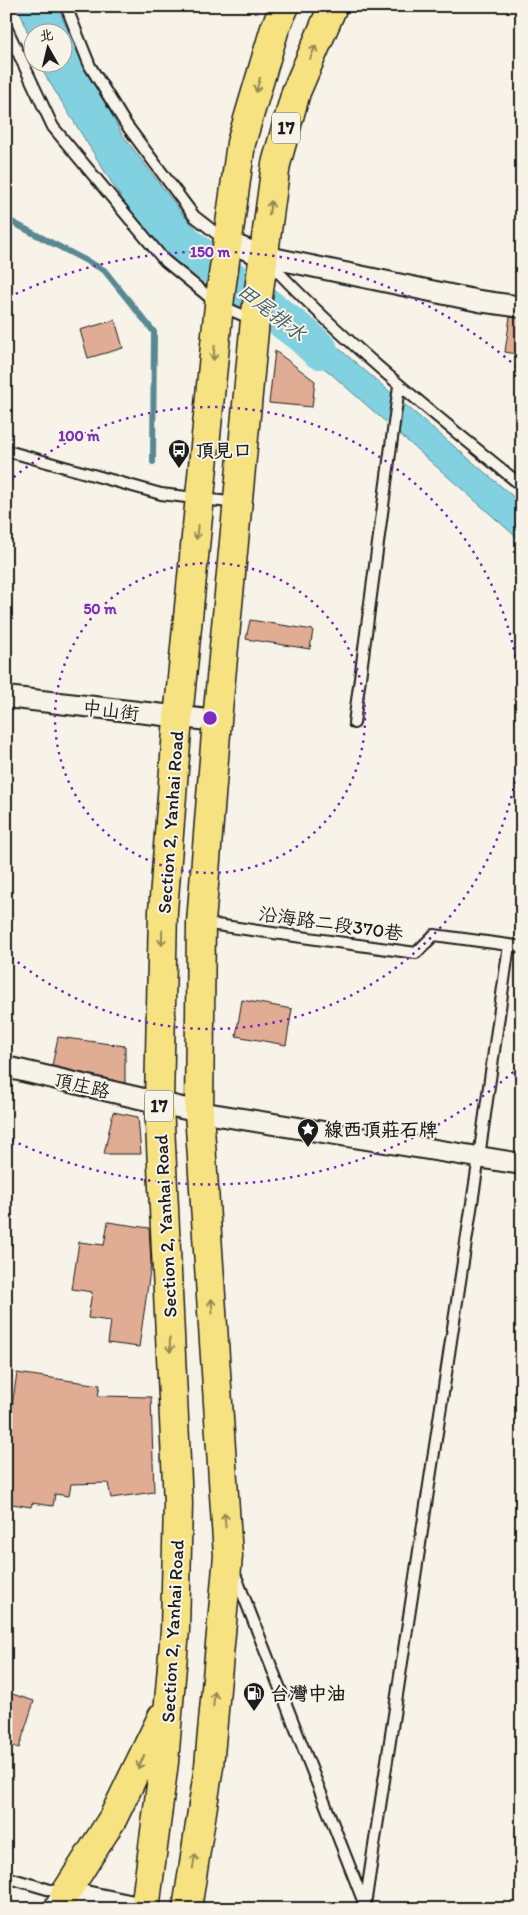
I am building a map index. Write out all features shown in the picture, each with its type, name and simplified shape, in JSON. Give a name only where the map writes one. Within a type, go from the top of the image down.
[{"type":"main road","name":"17","points":[[219,305],[241,143],[275,28],[285,6]]},
{"type":"main road","name":"17","points":[[255,320],[276,164],[296,92],[333,6]]},
{"type":"main road","name":"Section 2, Yanhai Road","points":[[145,1909],[164,1762],[175,1630],[178,1503],[159,1103],[163,911],[178,718],[219,305]]},
{"type":"main road","name":"Section 2, Yanhai Road","points":[[187,1909],[209,1766],[221,1614],[228,1556],[199,1112],[201,923],[217,721],[255,320]]},
{"type":"main road","points":[[60,1901],[114,1818],[169,1702]]},
{"type":"street","points":[[227,242],[263,256],[479,301],[522,307]]},
{"type":"street","name":"中山街","points":[[6,697],[217,721]]},
{"type":"street","name":"頂庄路","points":[[6,1067],[199,1112],[522,1164]]},
{"type":"street","points":[[60,1901],[138,1909]]},
{"type":"lane","points":[[66,6],[90,66],[125,122],[194,216],[227,242]]},
{"type":"lane","points":[[6,27],[53,127],[164,260],[219,305],[255,320]]},
{"type":"lane","points":[[263,256],[295,290],[399,386],[522,486]]},
{"type":"lane","points":[[354,723],[399,386]]},
{"type":"lane","points":[[6,452],[161,494],[238,503]]},
{"type":"lane","name":"沿海路二段370巷","points":[[201,923],[416,952],[434,935],[509,945]]},
{"type":"lane","points":[[365,1907],[479,1157],[509,945],[522,947]]},
{"type":"lane","points":[[228,1556],[365,1907]]},
{"type":"lane","points":[[6,1877],[60,1901]]},
{"type":"water","points":[[18,6],[58,6],[64,22],[24,22]]},
{"type":"water","points":[[72,38],[121,133],[185,217],[202,235],[198,271],[160,245],[130,212],[44,72],[72,72]]},
{"type":"water","points":[[283,301],[522,504],[522,542],[329,372],[278,333]]},
{"type":"building","points":[[510,317],[522,319],[522,355],[505,352]]},
{"type":"building","points":[[115,320],[123,348],[88,358],[80,330]]},
{"type":"building","points":[[275,351],[315,381],[312,407],[269,403]]},
{"type":"building","points":[[250,620],[313,630],[310,649],[246,639]]},
{"type":"building","points":[[242,1000],[292,1009],[286,1045],[236,1036]]},
{"type":"building","points":[[58,1037],[125,1046],[125,1083],[52,1066]]},
{"type":"building","points":[[113,1112],[138,1117],[141,1154],[104,1154]]},
{"type":"building","points":[[108,1222],[149,1228],[151,1264],[139,1347],[108,1343],[111,1321],[88,1318],[92,1292],[72,1289],[79,1242],[104,1245]]},
{"type":"building","points":[[17,1373],[100,1385],[98,1396],[151,1397],[154,1492],[111,1498],[108,1483],[71,1484],[69,1496],[55,1494],[53,1506],[32,1503],[31,1507],[6,1503],[6,1445]]},
{"type":"building","points":[[6,1692],[34,1701],[19,1748],[6,1744]]},
{"type":"waterway","points":[[6,219],[104,270],[154,332],[153,462]]},
{"type":"waterway","name":"田尾排水","points":[[160,225],[303,335],[319,350]]},
{"type":"place","name":"頂見口","points":[[179,469]]},
{"type":"place","name":"線西頂莊石牌","points":[[308,1148]]},
{"type":"place","name":"台灣中油","points":[[254,1712]]}]
